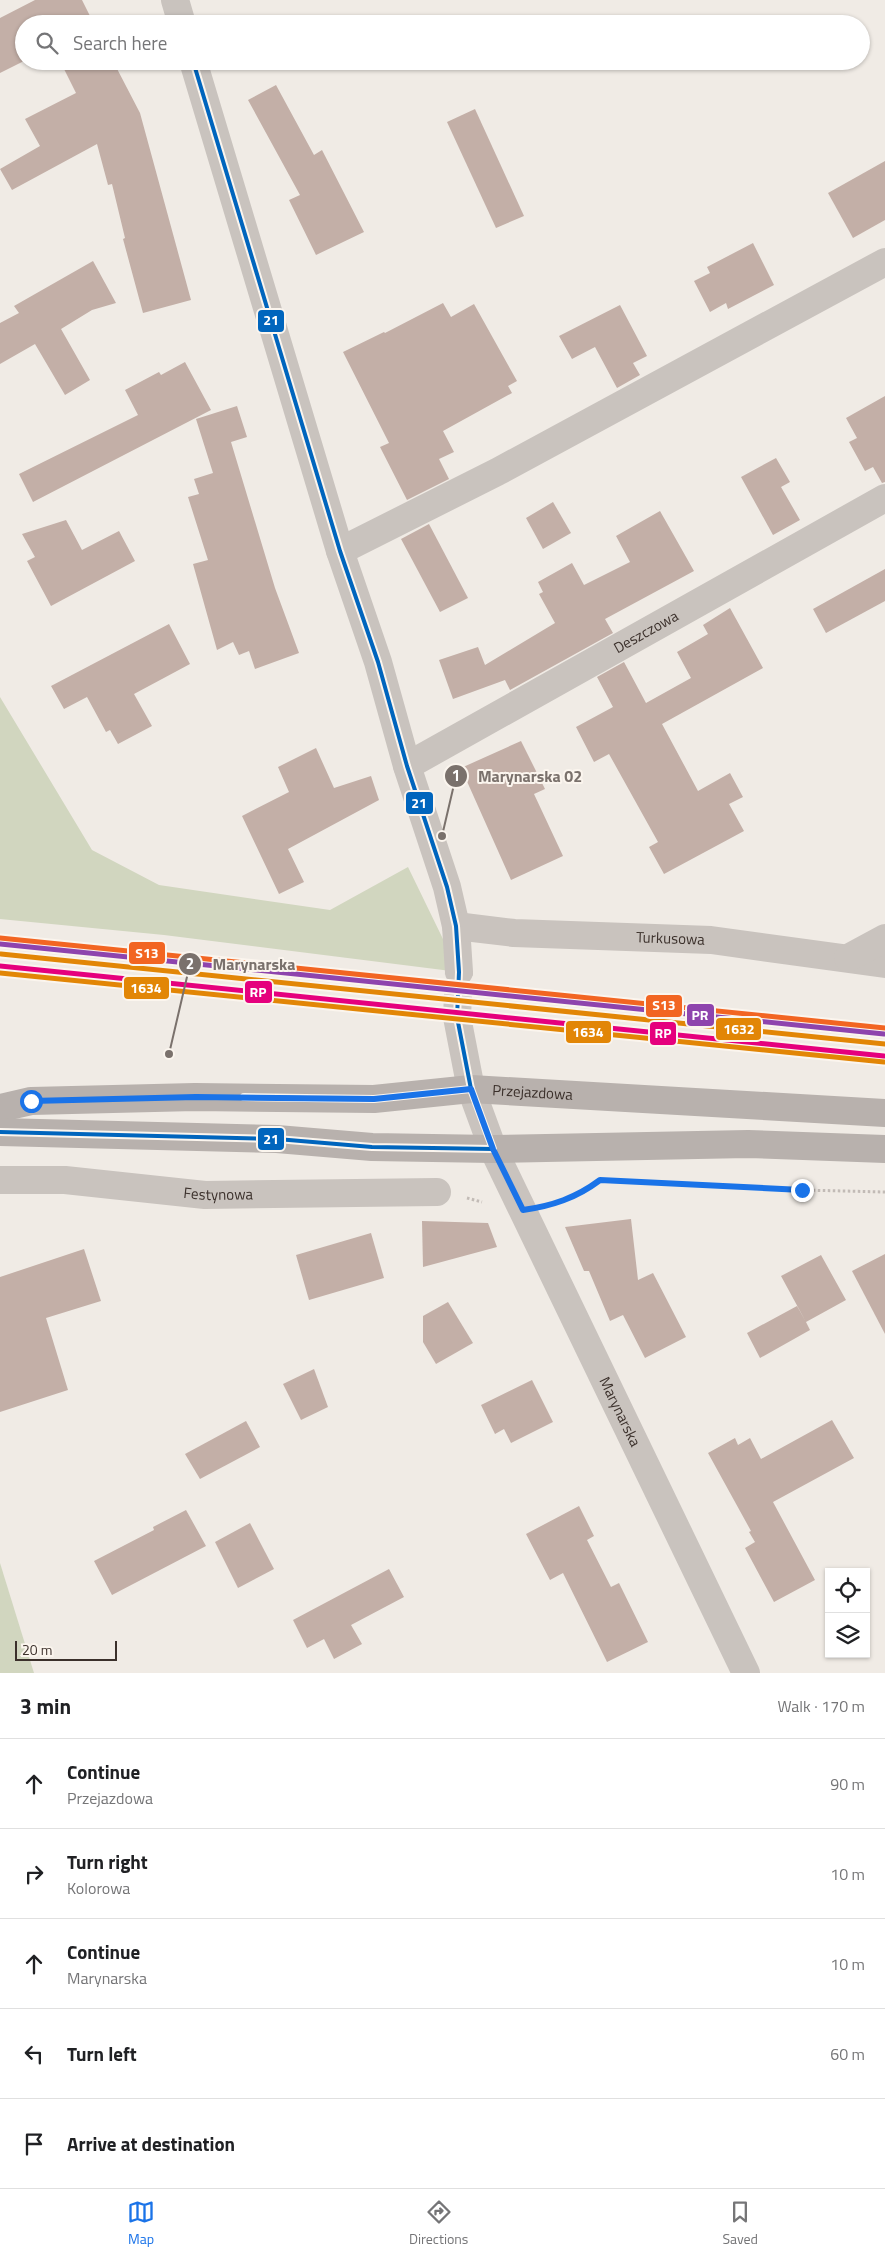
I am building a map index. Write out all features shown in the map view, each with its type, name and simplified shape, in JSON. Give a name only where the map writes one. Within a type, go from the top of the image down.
[{"type":"main road","name":"Przejazdowa","points":[[0,1108],[31,1101],[196,1097],[374,1099],[471,1089],[885,1113]]},
{"type":"main road","points":[[0,1132],[277,1138],[372,1148],[493,1149],[748,1144],[885,1150]]},
{"type":"street","points":[[175,0],[179,15]]},
{"type":"street","points":[[196,70],[340,551],[378,662],[407,766],[445,880],[456,926],[459,972]]},
{"type":"street","points":[[340,551],[497,472],[885,262]]},
{"type":"street","name":"Deszczowa","points":[[407,766],[885,498]]},
{"type":"street","name":"Turkusowa","points":[[456,926],[514,934],[711,940],[885,964]]},
{"type":"street","points":[[848,958],[885,938]]},
{"type":"street","name":"Marynarska","points":[[457,1017],[471,1089],[493,1149],[746,1673]]},
{"type":"street","name":"Festynowa","points":[[0,1180],[65,1180],[205,1195],[437,1192]]},
{"type":"path","points":[[437,1192],[523,1210],[548,1206],[582,1193],[600,1180]]},
{"type":"path","points":[[610,1180],[885,1192]]},
{"type":"green space","points":[[0,697],[92,850],[159,885],[330,910],[408,867],[459,972],[164,935],[0,919]]},
{"type":"green space","points":[[0,1563],[34,1673],[0,1673]]},
{"type":"building","points":[[35,0],[82,0],[90,15],[15,15],[15,66],[0,73],[0,18]]},
{"type":"building","points":[[64,70],[118,70],[140,113],[191,300],[143,313],[123,239],[125,238],[112,184],[108,185],[97,144],[12,190],[0,169],[40,146],[25,119],[76,93]]},
{"type":"building","points":[[276,85],[314,155],[322,150],[364,232],[316,255],[289,200],[300,195],[248,100]]},
{"type":"building","points":[[475,109],[524,216],[496,228],[447,122]]},
{"type":"building","points":[[885,161],[885,220],[853,238],[828,193]]},
{"type":"building","points":[[753,243],[774,285],[728,309],[726,303],[710,312],[694,281],[710,273],[707,267]]},
{"type":"building","points":[[93,261],[116,303],[92,310],[61,329],[90,380],[65,395],[35,344],[0,364],[0,323],[19,313],[14,306]]},
{"type":"building","points":[[443,303],[451,317],[474,304],[517,381],[508,386],[512,393],[443,431],[454,452],[439,459],[449,479],[407,500],[380,447],[389,443],[343,352]]},
{"type":"building","points":[[620,305],[647,356],[633,363],[640,375],[617,388],[595,347],[572,359],[559,336]]},
{"type":"building","points":[[185,362],[211,410],[33,502],[19,474],[138,415],[125,390],[159,372],[161,375]]},
{"type":"building","points":[[885,396],[885,482],[882,483],[873,467],[865,471],[849,442],[857,438],[846,418]]},
{"type":"building","points":[[237,406],[247,437],[231,442],[275,588],[299,653],[255,669],[249,651],[239,655],[233,642],[217,650],[193,564],[208,560],[188,497],[199,494],[194,479],[213,473],[196,419]]},
{"type":"building","points":[[776,458],[790,482],[781,487],[800,520],[773,535],[741,477]]},
{"type":"building","points":[[553,502],[571,533],[543,549],[526,518]]},
{"type":"building","points":[[660,511],[694,571],[605,619],[613,633],[510,690],[505,680],[453,699],[439,660],[478,647],[485,665],[555,623],[539,594],[543,592],[538,582],[572,563],[584,585],[630,562],[616,536]]},
{"type":"building","points":[[66,520],[82,550],[119,531],[135,561],[51,606],[27,561],[35,557],[22,534]]},
{"type":"building","points":[[429,524],[468,598],[440,612],[401,539]]},
{"type":"building","points":[[885,569],[885,601],[826,633],[813,609]]},
{"type":"building","points":[[730,608],[763,668],[662,724],[698,791],[730,773],[743,797],[729,804],[744,831],[664,874],[649,847],[658,842],[609,754],[594,762],[576,727],[613,707],[597,677],[624,662],[646,703],[691,678],[677,652],[708,634],[703,625]]},
{"type":"building","points":[[169,624],[190,664],[134,694],[152,726],[118,744],[110,730],[106,732],[87,697],[64,709],[51,686]]},
{"type":"building","points":[[521,741],[545,789],[534,794],[563,856],[511,880],[461,768]]},
{"type":"building","points":[[316,748],[334,788],[371,776],[379,800],[288,849],[304,882],[279,894],[242,816],[289,792],[278,767]]},
{"type":"building","points":[[631,1219],[638,1280],[653,1273],[686,1337],[645,1358],[623,1315],[610,1321],[589,1271],[584,1271],[565,1227]]},
{"type":"building","points":[[422,1221],[488,1223],[497,1247],[423,1267]]},
{"type":"building","points":[[371,1233],[384,1278],[309,1300],[296,1255]]},
{"type":"building","points":[[84,1249],[101,1301],[46,1318],[68,1390],[0,1412],[0,1277]]},
{"type":"building","points":[[885,1254],[885,1334],[852,1271]]},
{"type":"building","points":[[821,1255],[846,1300],[806,1322],[781,1276]]},
{"type":"building","points":[[448,1302],[473,1343],[436,1364],[423,1342],[423,1316]]},
{"type":"building","points":[[797,1306],[810,1330],[760,1358],[747,1333]]},
{"type":"building","points":[[314,1369],[328,1407],[301,1420],[283,1384]]},
{"type":"building","points":[[532,1380],[553,1422],[511,1443],[504,1429],[495,1434],[481,1405]]},
{"type":"building","points":[[832,1420],[854,1458],[773,1502],[815,1580],[774,1602],[745,1548],[755,1542],[749,1532],[751,1531],[708,1453],[735,1438],[738,1445],[750,1438],[761,1459]]},
{"type":"building","points":[[246,1421],[260,1447],[200,1479],[185,1454]]},
{"type":"building","points":[[579,1506],[594,1536],[587,1540],[611,1587],[619,1583],[648,1642],[607,1662],[563,1573],[550,1580],[526,1534]]},
{"type":"building","points":[[186,1510],[206,1546],[112,1595],[94,1561],[154,1530],[153,1527]]},
{"type":"building","points":[[250,1523],[274,1569],[238,1588],[215,1542]]},
{"type":"building","points":[[389,1569],[404,1597],[351,1625],[362,1644],[334,1659],[324,1639],[307,1648],[293,1620]]},
{"type":"tunnel","points":[[457,1017],[459,972]]},
{"type":"transit line","name":"21","points":[[0,1132],[277,1139],[372,1147],[493,1149],[471,1089],[457,1017],[459,972],[456,926],[447,887],[407,766],[378,662],[340,551],[196,70]]},
{"type":"transit line","name":"S13","points":[[0,938],[885,1028]]},
{"type":"transit line","name":"PR","points":[[0,944],[884,1034]]},
{"type":"transit line","name":"1632","points":[[1,954],[885,1044]]},
{"type":"transit line","name":"RP","points":[[0,966],[884,1056]]},
{"type":"transit line","name":"1634","points":[[0,973],[884,1062]]},
{"type":"transit line","name":"21","points":[[244,1097],[374,1099],[471,1089]]},
{"type":"place","name":"Marynarska 02","points":[[442,836]]},
{"type":"place","name":"Marynarska","points":[[169,1054]]},
{"type":"route","points":[[31,1101],[196,1097],[374,1099],[471,1089],[493,1149],[523,1210],[548,1206],[582,1193],[600,1180],[802,1190]]}]
